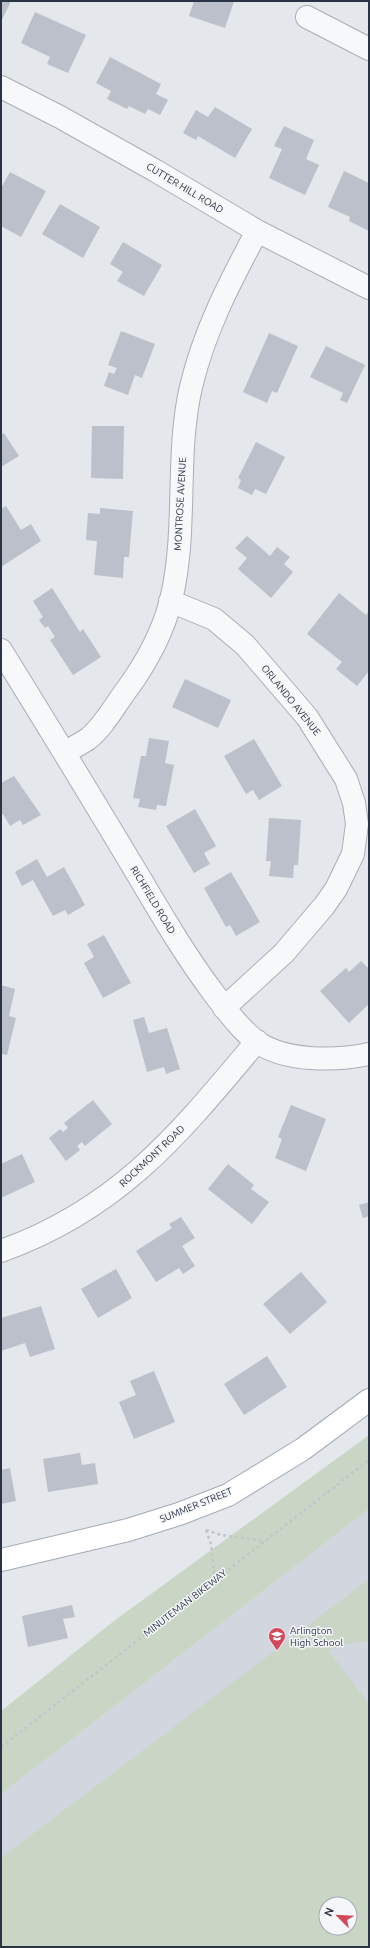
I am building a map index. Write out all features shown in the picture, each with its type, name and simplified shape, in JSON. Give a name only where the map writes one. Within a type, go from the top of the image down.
[{"type":"main road","name":"SUMMER STREET","points":[[1,1560],[128,1530],[179,1514],[228,1495],[303,1449],[369,1400]]},
{"type":"street","points":[[307,17],[369,49]]},
{"type":"street","name":"CUTTER HILL ROAD","points":[[1,87],[60,117],[257,231],[369,288]]},
{"type":"street","name":"MONTROSE AVENUE","points":[[65,753],[93,733],[133,681],[152,647],[170,601],[177,561],[182,450],[186,410],[191,387],[211,322],[257,231]]},
{"type":"street","name":"ORLANDO AVENUE","points":[[170,601],[192,608],[214,619],[245,645],[307,717],[346,779],[354,803],[357,834],[354,854],[336,889],[324,906],[284,953],[224,1008]]},
{"type":"street","name":"RICHFIELD ROAD","points":[[1,650],[186,954],[224,1008],[242,1028],[257,1042],[268,1048],[311,1058],[341,1059],[369,1054]]},
{"type":"street","name":"ROCKMONT ROAD","points":[[1,1251],[32,1240],[60,1226],[88,1210],[122,1186],[154,1157],[189,1121],[257,1042]]},
{"type":"path","name":"MINUTEMAN BIKEWAY","points":[[1,1747],[369,1460]]},
{"type":"path","points":[[215,1580],[211,1544],[206,1530],[221,1535],[265,1541]]},
{"type":"shaded area","name":"Arlington High School","points":[[369,1509],[369,1947],[1,1947],[1,1794]]},
{"type":"green space","points":[[369,1435],[369,1509],[1,1794],[1,1711],[114,1621]]},
{"type":"green space","name":"Arlington High School","points":[[369,1579],[369,1612],[366,1614],[369,1614],[369,1641],[352,1643],[328,1650],[369,1704],[369,1947],[1,1947],[1,1858]]},
{"type":"building","points":[[1,1],[11,1],[1,22]]},
{"type":"building","points":[[194,1],[234,1],[225,28],[189,16]]},
{"type":"building","points":[[35,12],[86,35],[68,73],[47,64],[50,57],[21,43]]},
{"type":"building","points":[[110,57],[161,84],[156,94],[168,100],[160,115],[148,109],[145,114],[129,106],[127,109],[107,99],[111,91],[96,83]]},
{"type":"building","points":[[215,107],[252,129],[235,158],[198,136],[196,140],[183,133],[196,110],[208,117]]},
{"type":"building","points":[[284,126],[314,140],[306,159],[319,165],[305,195],[269,178],[282,149],[274,146]]},
{"type":"building","points":[[344,171],[369,183],[369,231],[349,221],[350,217],[328,207]]},
{"type":"building","points":[[10,172],[46,191],[21,237],[1,226],[1,188]]},
{"type":"building","points":[[60,204],[100,227],[83,258],[42,234]]},
{"type":"building","points":[[123,242],[162,265],[144,296],[117,281],[123,272],[110,264]]},
{"type":"building","points":[[121,331],[155,344],[142,378],[135,375],[128,395],[104,386],[109,372],[114,374],[117,368],[108,365]]},
{"type":"building","points":[[269,333],[298,346],[277,393],[272,391],[267,403],[243,392]]},
{"type":"building","points":[[326,346],[365,365],[347,403],[340,400],[343,393],[310,377]]},
{"type":"building","points":[[92,426],[124,426],[123,479],[91,478]]},
{"type":"building","points":[[4,433],[19,456],[1,467],[1,435]]},
{"type":"building","points":[[256,442],[285,457],[266,494],[255,489],[252,495],[238,488],[241,480],[238,478]]},
{"type":"building","points":[[6,506],[21,530],[31,524],[41,541],[1,567],[1,509]]},
{"type":"building","points":[[100,508],[133,511],[129,557],[124,557],[123,578],[94,575],[97,541],[86,540],[88,513],[100,514]]},
{"type":"building","points":[[247,536],[270,556],[277,547],[290,557],[284,564],[293,572],[271,598],[238,569],[247,558],[235,548]]},
{"type":"building","points":[[52,588],[80,632],[83,629],[101,657],[73,675],[50,640],[55,637],[48,626],[45,628],[39,620],[43,617],[33,601]]},
{"type":"building","points":[[339,593],[366,615],[369,611],[369,671],[357,686],[336,669],[342,662],[307,634]]},
{"type":"building","points":[[185,679],[231,700],[218,728],[172,707]]},
{"type":"building","points":[[149,738],[169,741],[165,763],[174,765],[166,806],[157,805],[156,810],[138,807],[140,799],[133,798],[141,756],[146,756]]},
{"type":"building","points":[[254,739],[282,786],[259,800],[253,790],[246,794],[224,756]]},
{"type":"building","points":[[14,776],[41,815],[23,825],[20,820],[10,826],[3,814],[1,815],[1,783]]},
{"type":"building","points":[[195,809],[216,846],[204,853],[210,864],[194,873],[166,826]]},
{"type":"building","points":[[269,818],[301,820],[298,865],[294,865],[293,878],[269,876],[271,861],[266,861]]},
{"type":"building","points":[[37,859],[47,877],[64,867],[85,905],[68,915],[65,910],[53,916],[33,880],[22,886],[15,872]]},
{"type":"building","points":[[231,872],[260,922],[236,936],[230,925],[226,927],[204,888]]},
{"type":"building","points":[[104,935],[131,983],[103,998],[84,963],[94,957],[87,944]]},
{"type":"building","points":[[361,961],[369,969],[369,1004],[349,1023],[320,991],[346,968],[349,972]]},
{"type":"building","points":[[1,985],[15,989],[9,1016],[16,1018],[7,1055],[1,1054]]},
{"type":"building","points":[[144,1017],[149,1033],[167,1028],[180,1069],[166,1074],[164,1067],[147,1072],[133,1020]]},
{"type":"building","points":[[93,1100],[112,1124],[85,1146],[82,1142],[77,1146],[80,1150],[66,1161],[49,1138],[60,1129],[63,1132],[68,1128],[64,1123]]},
{"type":"building","points":[[291,1105],[326,1119],[306,1171],[275,1158],[282,1139],[278,1137]]},
{"type":"building","points":[[22,1154],[35,1182],[1,1198],[1,1164]]},
{"type":"building","points":[[228,1164],[254,1185],[251,1189],[269,1202],[252,1224],[208,1189]]},
{"type":"building","points":[[369,1202],[369,1216],[363,1218],[359,1205]]},
{"type":"building","points":[[181,1217],[195,1238],[182,1246],[195,1266],[183,1274],[179,1268],[156,1282],[136,1251],[172,1228],[169,1224]]},
{"type":"building","points":[[116,1269],[132,1298],[98,1318],[81,1289]]},
{"type":"building","points":[[301,1272],[327,1302],[290,1334],[263,1304]]},
{"type":"building","points":[[41,1306],[55,1349],[30,1357],[25,1343],[1,1351],[1,1318]]},
{"type":"building","points":[[267,1356],[287,1387],[244,1415],[224,1384]]},
{"type":"building","points":[[154,1371],[175,1422],[134,1439],[119,1402],[136,1395],[130,1381]]},
{"type":"building","points":[[80,1453],[82,1465],[95,1463],[98,1484],[48,1492],[43,1459]]},
{"type":"building","points":[[10,1468],[16,1501],[1,1504],[1,1470]]},
{"type":"building","points":[[72,1605],[75,1617],[63,1619],[68,1638],[28,1647],[22,1616]]},
{"type":"place","name":"Arlington High School","points":[[277,1651]]}]
